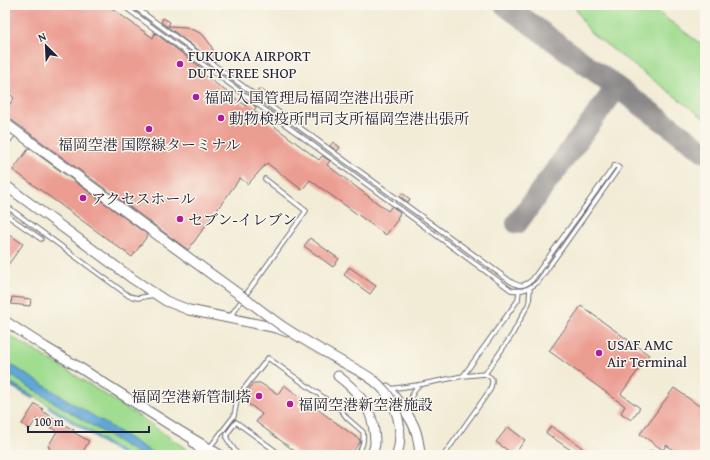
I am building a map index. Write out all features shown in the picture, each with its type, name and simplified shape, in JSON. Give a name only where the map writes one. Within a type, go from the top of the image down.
[{"type":"street","points":[[5,123],[285,328],[379,384],[390,398],[398,416],[400,429],[397,455]]},
{"type":"street","points":[[5,186],[156,295],[176,306],[277,328],[366,374],[389,389],[408,414],[414,424],[418,438],[420,455]]},
{"type":"street","points":[[5,321],[184,434],[207,452],[220,455]]},
{"type":"street","points":[[5,325],[28,336]]},
{"type":"street","points":[[338,376],[359,395],[366,405],[374,429],[375,443],[372,455]]},
{"type":"lane","points":[[122,5],[511,290],[519,291],[530,288],[538,282],[619,168],[615,165],[532,280],[523,286],[518,285],[510,282],[132,5]]},
{"type":"lane","points":[[5,120],[12,124],[15,130],[14,135],[5,146]]},
{"type":"lane","points":[[228,318],[306,211],[265,179]]},
{"type":"lane","points":[[5,205],[129,296],[138,298],[156,295]]},
{"type":"lane","points":[[5,214],[41,240]]},
{"type":"lane","points":[[485,374],[512,335],[529,303],[530,288]]},
{"type":"lane","points":[[463,376],[518,300],[519,291]]},
{"type":"lane","points":[[207,452],[234,416],[237,400],[240,395],[268,358],[341,410],[347,418],[363,432],[364,439],[362,448],[357,455]]},
{"type":"lane","points":[[389,389],[463,376],[485,374],[490,376],[492,383],[490,390],[444,455]]},
{"type":"lane","points":[[408,414],[412,394],[418,385]]},
{"type":"lane","points":[[238,455],[227,440],[227,434],[236,422],[281,455]]},
{"type":"green space","points":[[574,5],[648,5],[705,47],[705,119],[591,33]]},
{"type":"green space","points":[[5,333],[70,372],[140,417],[195,455],[123,455],[96,439],[98,436],[35,397],[33,399],[5,383]]},
{"type":"water","points":[[5,361],[156,455],[140,455],[5,372]]},
{"type":"water","points":[[5,379],[35,397],[33,399],[5,382]]},
{"type":"building","name":"福岡空港 国際線ターミナル","points":[[5,5],[107,5],[153,38],[155,33],[203,69],[200,72],[246,106],[249,102],[256,107],[254,111],[319,160],[322,156],[330,161],[327,165],[388,211],[392,206],[400,213],[397,218],[398,219],[386,235],[310,180],[302,190],[267,163],[248,184],[240,178],[188,250],[9,118],[5,117],[5,111],[14,98],[5,89]]},
{"type":"building","points":[[163,18],[170,22],[168,26],[186,27],[203,35],[210,44],[215,57],[212,60],[161,22]]},
{"type":"building","points":[[260,88],[266,93],[263,97],[257,92]]},
{"type":"building","points":[[333,142],[340,147],[337,151],[330,146]]},
{"type":"building","name":"アクセスホール","points":[[29,148],[148,235],[132,257],[13,170]]},
{"type":"building","points":[[402,193],[410,199],[408,202],[399,196]]},
{"type":"building","points":[[5,231],[23,244],[5,269]]},
{"type":"building","points":[[310,238],[339,259],[333,267],[304,246]]},
{"type":"building","points":[[349,267],[376,286],[370,294],[344,275]]},
{"type":"building","points":[[12,297],[31,299],[30,306],[11,304]]},
{"type":"building","name":"USAF AMC Air Terminal","points":[[581,306],[649,355],[621,394],[640,408],[631,420],[621,413],[625,406],[549,351]]},
{"type":"building","name":"福岡空港新空港施設","points":[[254,383],[260,383],[278,394],[284,385],[360,440],[360,442],[350,455],[300,455],[256,422],[262,414],[246,402],[245,394]]},
{"type":"building","points":[[674,388],[705,410],[705,455],[681,455],[666,445],[663,450],[640,434]]},
{"type":"building","points":[[35,404],[43,409],[42,411],[74,430],[73,432],[89,441],[81,455],[56,455],[49,451],[50,448],[48,447],[57,431],[36,419],[30,429],[22,424]]},
{"type":"building","points":[[551,426],[591,455],[578,455],[546,433]]},
{"type":"building","points":[[508,427],[525,440],[514,455],[496,442]]},
{"type":"waterway","points":[[49,407],[125,455]]},
{"type":"taxiway","points":[[505,5],[705,152]]},
{"type":"taxiway","points":[[517,223],[611,95],[612,87],[608,80]]},
{"type":"place","name":"FUKUOKA AIRPORT DUTY FREE SHOP","points":[[180,64]]},
{"type":"place","name":"福岡入国管理局福岡空港出張所","points":[[196,97]]},
{"type":"place","name":"動物検疫所門司支所福岡空港出張所","points":[[221,118]]},
{"type":"place","name":"福岡空港 国際線ターミナル","points":[[149,129]]},
{"type":"place","name":"アクセスホール","points":[[83,198]]},
{"type":"place","name":"セブン-イレブン","points":[[180,219]]},
{"type":"place","name":"USAF AMC Air Terminal","points":[[599,353]]},
{"type":"place","name":"福岡空港新管制塔","points":[[259,396]]},
{"type":"place","name":"福岡空港新空港施設","points":[[290,404]]}]
